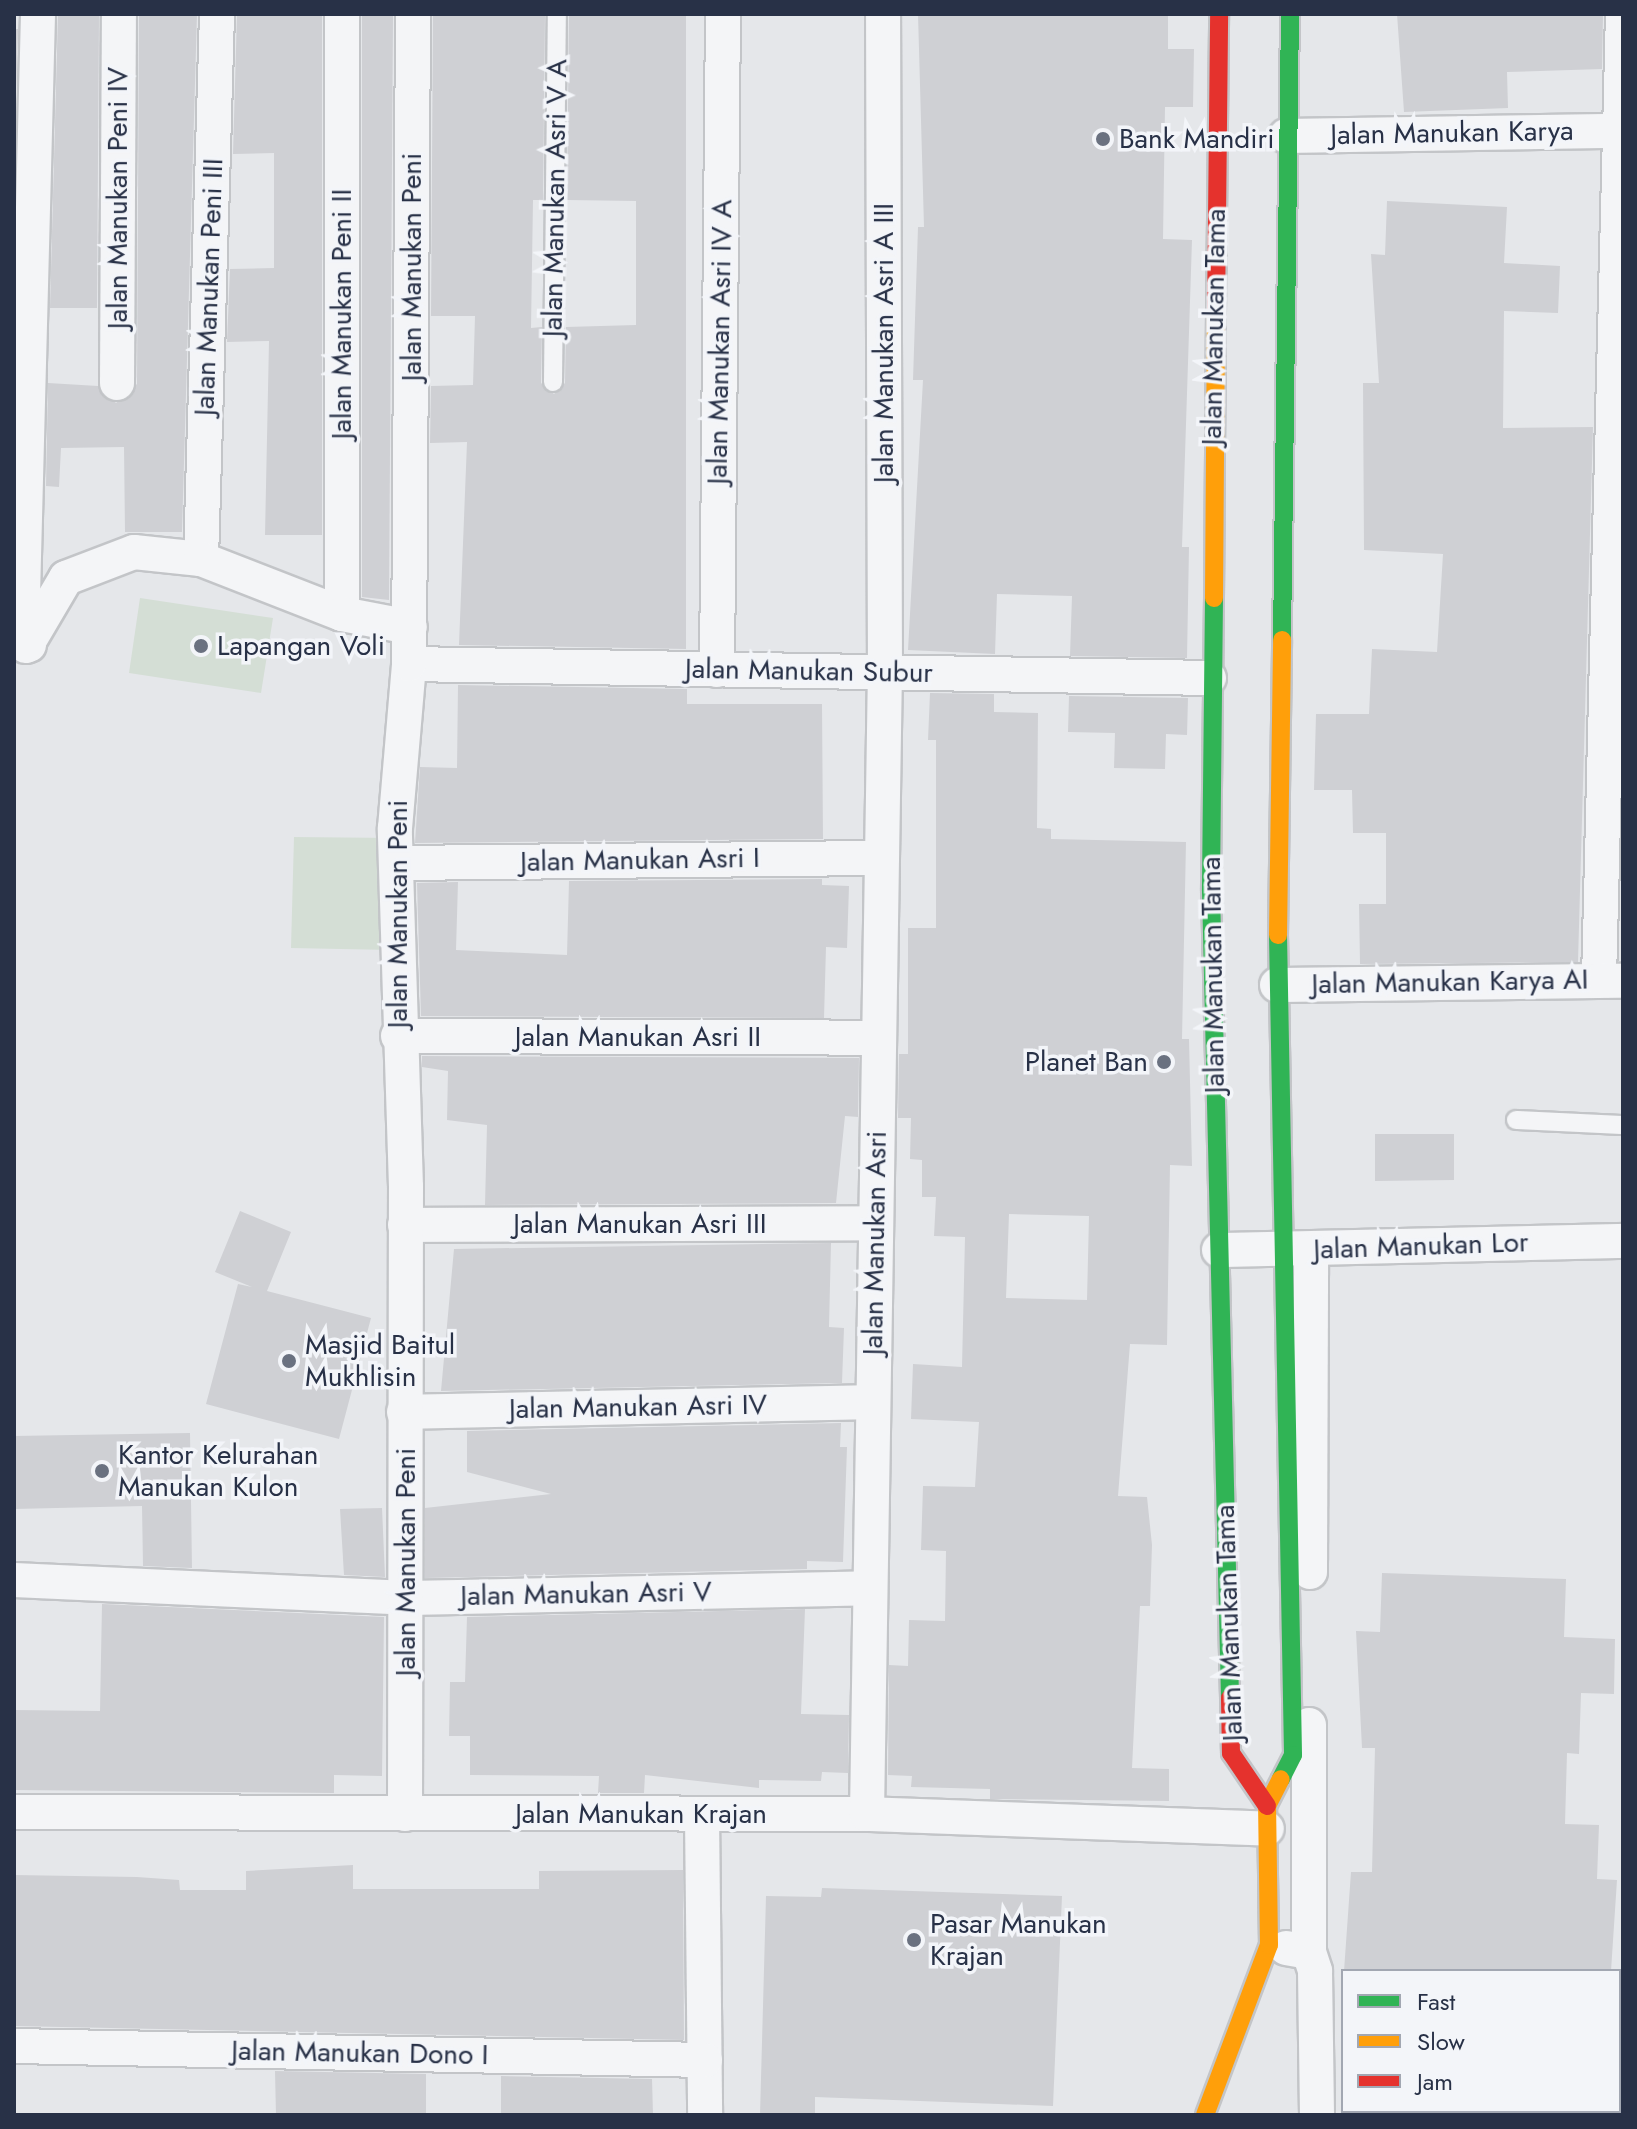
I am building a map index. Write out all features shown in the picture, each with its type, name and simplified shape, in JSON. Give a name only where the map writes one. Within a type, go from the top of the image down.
[{"type":"street","points":[[22,647],[24,99],[38,14]]},
{"type":"street","name":"Jalan Manukan Peni IV","points":[[117,383],[119,14]]},
{"type":"street","name":"Jalan Manukan Peni III","points":[[201,559],[217,14]]},
{"type":"street","name":"Jalan Manukan Peni II","points":[[342,14],[342,614]]},
{"type":"street","name":"Jalan Manukan Peni","points":[[405,1814],[408,1598],[398,863],[410,627],[413,14]]},
{"type":"street","name":"Jalan Manukan Asri IV A","points":[[717,670],[723,14]]},
{"type":"street","name":"Jalan Manukan Asri A III","points":[[883,14],[885,673]]},
{"type":"street","name":"Jalan Manukan Tama","points":[[1219,14],[1209,678],[1231,1753],[1267,1818]]},
{"type":"street","points":[[1290,14],[1277,985],[1295,1250],[1309,1952],[1317,2115]]},
{"type":"street","points":[[1611,980],[1619,131],[1623,14]]},
{"type":"street","name":"Jalan Manukan Karya","points":[[1286,136],[1619,131]]},
{"type":"street","points":[[22,647],[66,578],[93,562],[134,552],[201,559],[342,614],[410,627]]},
{"type":"street","name":"Jalan Manukan Subur","points":[[409,664],[1209,678]]},
{"type":"street","name":"Jalan Manukan Asri","points":[[867,1814],[885,673]]},
{"type":"street","name":"Jalan Manukan Asri I","points":[[398,863],[882,858]]},
{"type":"street","points":[[1211,891],[1279,891]]},
{"type":"street","name":"Jalan Manukan Karya AI","points":[[1277,985],[1611,980]]},
{"type":"street","name":"Jalan Manukan Asri II","points":[[398,1036],[878,1038]]},
{"type":"street","name":"Jalan Manukan Asri III","points":[[405,1225],[875,1223]]},
{"type":"street","name":"Jalan Manukan Lor","points":[[1219,1250],[1623,1241]]},
{"type":"street","points":[[1205,2115],[1269,1945],[1267,1818],[1293,1755],[1295,1250]]},
{"type":"street","name":"Jalan Manukan Asri IV","points":[[404,1412],[872,1402]]},
{"type":"street","name":"Jalan Manukan Asri V","points":[[14,1580],[408,1598],[870,1588]]},
{"type":"street","name":"Jalan Manukan Krajan","points":[[14,1812],[1267,1818]]},
{"type":"street","points":[[702,1815],[705,2115]]},
{"type":"street","points":[[1269,1945],[1309,1952]]},
{"type":"street","name":"Jalan Manukan Dono I","points":[[14,2046],[705,2060]]},
{"type":"lane","name":"Jalan Manukan Asri V A","points":[[553,382],[557,14]]},
{"type":"lane","points":[[1516,1120],[1623,1125]]},
{"type":"shaded area","name":"Lapangan Voli","points":[[140,598],[273,618],[261,693],[129,673]]},
{"type":"shaded area","points":[[294,837],[394,838],[391,950],[291,948]]},
{"type":"building","points":[[58,14],[99,14],[97,308],[50,308]]},
{"type":"building","points":[[139,14],[197,14],[182,532],[125,532],[124,447],[61,448],[59,487],[46,486],[48,383],[98,386],[116,403],[137,384]]},
{"type":"building","points":[[237,14],[322,14],[322,535],[265,535],[269,341],[227,342],[230,269],[274,268],[274,153],[233,154]]},
{"type":"building","points":[[433,14],[545,14],[543,200],[533,200],[531,328],[542,327],[541,383],[554,394],[565,383],[566,327],[636,325],[636,201],[567,200],[569,14],[686,14],[686,649],[459,645],[467,442],[430,443],[431,386],[473,385],[475,316],[431,316]]},
{"type":"building","points":[[918,14],[1168,14],[1168,49],[1194,49],[1193,107],[1165,107],[1163,239],[1192,240],[1182,547],[1189,547],[1187,658],[1070,656],[1072,596],[997,594],[995,654],[908,650],[923,380],[913,380],[918,227],[924,227]]},
{"type":"building","points":[[1397,14],[1603,14],[1602,69],[1507,72],[1508,108],[1404,112]]},
{"type":"building","points":[[362,16],[393,16],[389,600],[362,597]]},
{"type":"building","points":[[14,29],[18,29],[14,169]]},
{"type":"building","points":[[1387,201],[1507,207],[1504,263],[1560,266],[1558,313],[1504,311],[1503,428],[1593,427],[1578,962],[1360,964],[1359,904],[1386,904],[1386,833],[1353,833],[1352,790],[1314,790],[1316,714],[1369,714],[1372,649],[1437,652],[1443,554],[1364,550],[1363,383],[1379,383],[1371,254],[1385,255]]},
{"type":"building","points":[[458,685],[687,689],[687,704],[822,704],[823,839],[415,843],[420,767],[457,768]]},
{"type":"building","points":[[930,693],[994,694],[994,712],[1038,713],[1037,828],[1051,829],[1051,839],[1186,842],[1182,1039],[1189,1039],[1192,1166],[1170,1165],[1167,1345],[1130,1344],[1118,1496],[1147,1497],[1152,1545],[1150,1606],[1140,1606],[1132,1768],[1169,1769],[1169,1801],[990,1799],[990,1789],[911,1787],[912,1776],[888,1775],[889,1665],[908,1666],[909,1620],[945,1621],[946,1551],[921,1550],[923,1486],[975,1487],[979,1422],[911,1419],[913,1364],[962,1367],[965,1237],[934,1236],[936,1197],[922,1197],[922,1160],[910,1159],[911,1118],[898,1118],[899,1054],[908,1054],[908,928],[936,928],[936,740],[928,740]],"holes":[[[1009,1214],[1089,1216],[1087,1300],[1006,1298]]]},
{"type":"building","points":[[1069,696],[1188,698],[1187,735],[1166,734],[1165,769],[1114,768],[1115,733],[1068,732]]},
{"type":"building","points":[[822,879],[822,885],[849,886],[847,948],[826,947],[824,1018],[421,1016],[417,883],[458,882],[456,950],[567,955],[569,881]]},
{"type":"building","points":[[422,1056],[859,1058],[858,1117],[845,1116],[836,1203],[485,1205],[487,1125],[447,1120],[448,1071],[422,1067]]},
{"type":"building","points":[[1375,1134],[1454,1134],[1454,1180],[1375,1181]]},
{"type":"building","name":"Masjid Baitul Mukhlisin","points":[[240,1211],[291,1232],[267,1291],[371,1318],[339,1439],[206,1404],[238,1284],[252,1287],[215,1272]]},
{"type":"building","points":[[831,1243],[829,1327],[844,1328],[842,1383],[441,1391],[454,1249]]},
{"type":"building","points":[[841,1423],[840,1447],[847,1447],[843,1562],[807,1561],[807,1569],[425,1578],[425,1508],[551,1494],[467,1472],[467,1431]]},
{"type":"building","name":"Kantor Kelurahan Manukan Kulon","points":[[190,1433],[192,1568],[143,1566],[142,1506],[14,1509],[14,1436]]},
{"type":"building","points":[[382,1508],[385,1577],[344,1575],[340,1509]]},
{"type":"building","points":[[1382,1573],[1566,1579],[1564,1637],[1615,1639],[1614,1694],[1581,1693],[1579,1754],[1567,1753],[1565,1824],[1599,1825],[1597,1879],[1617,1880],[1611,1969],[1344,1969],[1351,1872],[1372,1872],[1375,1748],[1362,1748],[1356,1631],[1380,1632]]},
{"type":"building","points":[[102,1604],[384,1617],[382,1776],[334,1775],[334,1793],[14,1790],[14,1710],[100,1711]]},
{"type":"building","points":[[805,1609],[801,1714],[849,1715],[848,1773],[822,1772],[821,1781],[759,1780],[759,1788],[645,1775],[644,1793],[598,1793],[599,1776],[470,1775],[470,1736],[449,1736],[450,1682],[465,1682],[467,1617]]},
{"type":"building","points":[[353,1865],[353,1889],[539,1889],[539,1871],[683,1870],[684,2040],[14,2026],[14,1875],[137,1877],[179,1880],[180,1890],[246,1890],[246,1871]]},
{"type":"building","points":[[822,1888],[1062,1896],[1053,2106],[815,2097],[815,2115],[760,2115],[766,1896],[821,1897]]},
{"type":"building","points":[[275,2071],[426,2074],[426,2115],[276,2115]]},
{"type":"building","points":[[501,2076],[652,2079],[653,2115],[501,2115]]},
{"type":"traffic: fast","points":[[1282,640],[1290,14]]},
{"type":"traffic: fast","points":[[1214,598],[1211,891],[1230,1698]]},
{"type":"traffic: fast","points":[[1278,935],[1293,1755],[1281,1779]]},
{"type":"traffic: slow","points":[[1214,598],[1216,314]]},
{"type":"traffic: slow","points":[[1278,935],[1282,640]]},
{"type":"traffic: slow","points":[[1205,2115],[1269,1945],[1267,1806],[1281,1779]]},
{"type":"traffic: jam","points":[[1216,314],[1219,14]]},
{"type":"traffic: jam","points":[[1230,1698],[1231,1753],[1267,1806]]},
{"type":"place","name":"Bank Mandiri","points":[[1103,139]]},
{"type":"place","name":"Lapangan Voli","points":[[201,646]]},
{"type":"place","name":"Planet Ban","points":[[1164,1062]]},
{"type":"place","name":"Masjid Baitul Mukhlisin","points":[[289,1361]]},
{"type":"place","name":"Kantor Kelurahan Manukan Kulon","points":[[102,1471]]},
{"type":"place","name":"Pasar Manukan Krajan","points":[[914,1940]]}]
